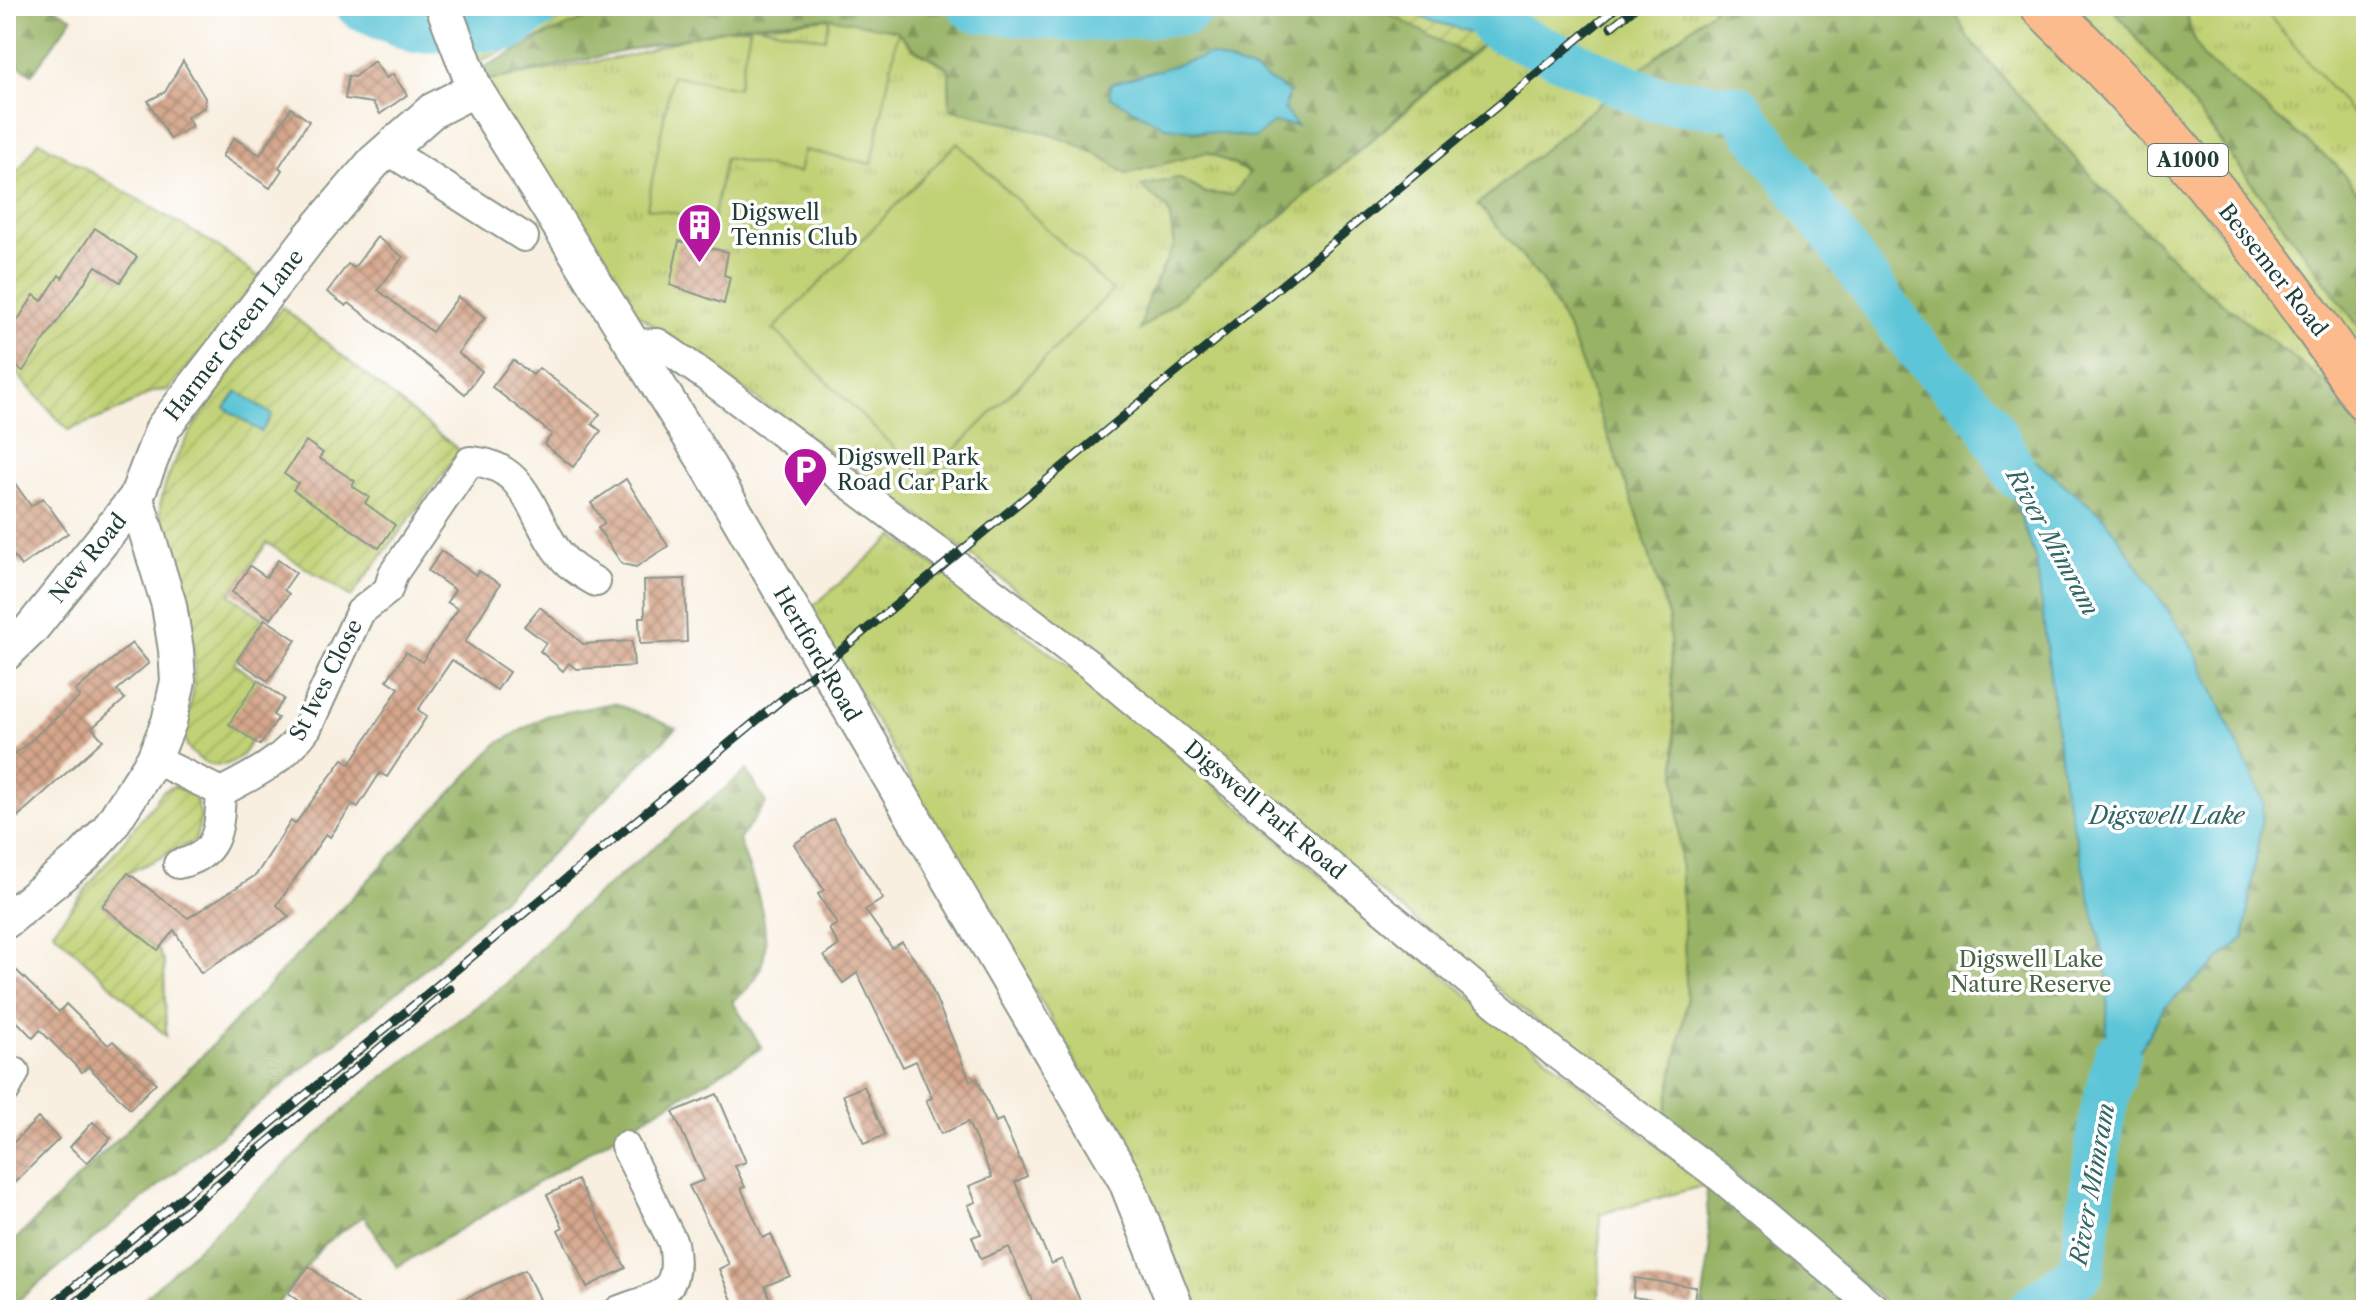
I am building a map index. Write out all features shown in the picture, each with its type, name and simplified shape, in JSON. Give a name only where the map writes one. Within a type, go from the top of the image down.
[{"type":"main road","name":"Bessemer Road","points":[[2043,6],[2169,137],[2318,327],[2366,399]]},
{"type":"street","name":"Hertford Road","points":[[443,6],[475,89],[634,344],[1126,1181],[1177,1310]]},
{"type":"street","name":"Harmer Green Lane","points":[[136,498],[163,428],[173,412],[311,236],[386,149],[432,111],[475,89]]},
{"type":"street","points":[[386,149],[524,237]]},
{"type":"street","name":"Digswell Park Road","points":[[634,344],[658,343],[704,375],[1091,666],[1556,1054],[1721,1178],[1877,1310]]},
{"type":"street","name":"St Ives Close","points":[[221,792],[267,769],[295,744],[307,728],[360,612],[388,590],[396,569],[470,461],[491,463],[512,476],[569,564],[596,582]]},
{"type":"street","points":[[6,921],[84,856],[108,830],[154,759],[169,722],[178,681],[176,650],[169,605],[136,498]]},
{"type":"street","name":"New Road","points":[[6,653],[31,629],[136,498]]},
{"type":"street","points":[[154,759],[221,792],[219,827],[214,841],[196,861],[178,864]]},
{"type":"street","points":[[619,1310],[657,1298],[672,1282],[675,1271],[673,1243],[625,1146]]},
{"type":"green space","points":[[6,6],[52,6],[72,18],[32,74],[6,58]]},
{"type":"green space","points":[[456,6],[618,6],[477,62]]},
{"type":"green space","points":[[632,6],[1375,6],[1468,56],[1306,196],[1140,330],[1149,295],[1174,246],[1169,210],[1141,186],[1178,178],[1205,193],[1233,195],[1250,172],[1207,152],[1126,174],[1107,160],[1065,140],[950,109],[949,68],[912,47],[897,31],[830,18],[751,24],[486,81],[478,70],[573,23]]},
{"type":"green space","points":[[982,6],[1185,6],[1077,13]]},
{"type":"green space","points":[[1375,6],[1529,6],[1468,56]]},
{"type":"green space","points":[[1529,6],[1717,6],[1479,204],[1542,281],[1569,331],[1637,514],[1669,620],[1687,997],[2366,1310],[1893,1310],[1665,1114],[1555,1036],[1016,590],[916,513],[614,297],[486,81],[632,55],[708,31],[830,18],[898,31],[912,48],[949,69],[950,109],[1065,140],[1107,160],[1126,174],[1207,152],[1250,173],[1233,195],[1206,193],[1178,178],[1142,186],[1169,210],[1174,246],[1149,295],[1141,329],[1306,196]]},
{"type":"green space","name":"Digswell Lake Nature Reserve","points":[[1717,6],[1952,6],[1968,38],[2097,183],[2202,287],[2351,403],[2366,435],[2366,1310],[1893,1310],[1665,1114],[1687,1002],[1669,620],[1637,514],[1569,331],[1542,281],[1478,204]]},
{"type":"green space","points":[[1952,6],[2020,6],[2112,93],[2351,403],[2202,287],[2097,183],[1968,38]]},
{"type":"green space","points":[[2067,6],[2110,6],[2196,109],[2366,336],[2366,373]]},
{"type":"green space","points":[[2110,6],[2186,6],[2190,29],[2202,57],[2337,166],[2366,203],[2366,336],[2196,109]]},
{"type":"green space","points":[[2186,6],[2366,6],[2366,203],[2337,166],[2202,57],[2190,29]]},
{"type":"green space","points":[[2261,6],[2366,6],[2366,130]]},
{"type":"green space","points":[[830,18],[898,31],[872,164],[804,150],[799,173],[725,158],[713,220],[647,208],[672,75],[738,88],[751,24],[825,39]]},
{"type":"green space","points":[[39,141],[219,247],[264,281],[168,390],[154,391],[115,412],[68,430],[6,362],[6,188]]},
{"type":"green space","points":[[957,143],[1112,291],[926,479],[774,329]]},
{"type":"green space","points":[[282,307],[460,451],[351,597],[267,543],[230,595],[265,619],[234,664],[260,682],[229,724],[252,739],[236,760],[227,764],[212,764],[193,753],[183,733],[193,691],[193,646],[188,620],[160,532],[162,496],[170,472],[197,422]]},
{"type":"green space","points":[[894,536],[1129,712],[1338,891],[1706,1185],[1600,1214],[1599,1310],[1198,1310],[1135,1171],[1056,1027],[810,609]]},
{"type":"green space","points":[[614,703],[676,728],[545,860],[418,975],[6,1310],[7,1248],[202,1056],[497,744],[546,716]]},
{"type":"green space","points":[[747,770],[766,803],[739,840],[760,903],[765,947],[761,968],[750,986],[732,1001],[762,1048],[397,1267],[364,1216],[324,1244],[273,1310],[132,1310],[359,1096],[507,983],[569,918]]},
{"type":"green space","points":[[174,786],[195,796],[201,817],[195,841],[128,873],[102,905],[158,950],[164,963],[166,1036],[53,931],[163,791]]},
{"type":"green space","points":[[1706,1185],[1783,1241],[1858,1310],[1698,1310],[1701,1309],[1710,1252]]},
{"type":"water","points":[[1403,6],[1491,6],[1488,19],[1473,33],[1426,19]]},
{"type":"water","points":[[1210,55],[1255,71],[1289,93],[1284,110],[1297,125],[1273,123],[1255,138],[1165,127],[1110,97],[1110,84]]},
{"type":"water","points":[[237,391],[272,415],[261,432],[225,408]]},
{"type":"water","name":"Digswell Lake","points":[[1986,420],[2105,518],[2195,650],[2264,803],[2244,938],[2164,1008],[2102,1116],[2109,979],[2064,788],[2036,560]]},
{"type":"building","points":[[183,61],[205,98],[205,107],[187,117],[192,126],[170,139],[148,101],[165,92]]},
{"type":"building","points":[[374,61],[386,78],[393,74],[407,95],[380,114],[373,103],[345,99],[348,76],[354,77]]},
{"type":"building","points":[[291,108],[309,121],[279,167],[282,170],[270,188],[222,156],[234,138],[260,155]]},
{"type":"building","points":[[95,228],[137,257],[120,282],[96,266],[23,371],[6,360],[6,338],[34,295],[42,301],[59,275],[62,278]]},
{"type":"building","points":[[377,237],[403,257],[378,290],[432,332],[458,297],[485,317],[458,353],[482,371],[465,394],[349,303],[346,306],[327,292],[348,264],[354,268]]},
{"type":"building","name":"Digswell Tennis Club","points":[[679,241],[728,252],[724,275],[730,277],[724,304],[670,285]]},
{"type":"building","points":[[513,360],[533,375],[539,368],[600,414],[592,424],[601,431],[573,467],[544,444],[552,434],[492,387]]},
{"type":"building","points":[[306,441],[323,453],[319,458],[355,481],[352,486],[369,497],[365,503],[395,525],[379,548],[293,490],[298,483],[284,474]]},
{"type":"building","points":[[6,471],[31,506],[43,498],[68,533],[21,566],[6,545]]},
{"type":"building","points":[[626,479],[668,546],[636,567],[622,564],[598,528],[605,524],[591,503]]},
{"type":"building","points":[[441,551],[476,575],[479,571],[500,584],[465,642],[509,672],[497,690],[452,660],[418,710],[427,716],[387,777],[380,773],[358,807],[353,804],[330,837],[326,834],[277,905],[289,917],[201,973],[174,930],[158,950],[102,906],[128,873],[188,918],[256,875],[291,821],[295,824],[343,759],[350,764],[399,688],[387,680],[406,652],[422,662],[458,609],[447,602],[455,590],[428,571]]},
{"type":"building","points":[[278,560],[296,573],[284,590],[289,594],[271,619],[232,592],[250,566],[266,577]]},
{"type":"building","points":[[685,579],[687,642],[640,644],[639,617],[645,617],[644,580]]},
{"type":"building","points":[[540,607],[583,644],[632,641],[634,666],[576,669],[569,663],[563,671],[540,651],[546,643],[524,626]]},
{"type":"building","points":[[265,619],[296,640],[268,681],[237,660]]},
{"type":"building","points":[[132,643],[149,663],[117,690],[125,699],[92,728],[103,740],[6,827],[6,762],[80,697],[75,691]]},
{"type":"building","points":[[258,680],[284,699],[273,715],[278,718],[260,745],[229,724]]},
{"type":"building","points":[[833,819],[883,899],[865,910],[892,948],[902,942],[926,975],[970,1081],[977,1078],[996,1122],[1002,1119],[1027,1176],[1015,1182],[1051,1264],[1062,1259],[1084,1310],[1036,1310],[1009,1247],[981,1259],[972,1237],[981,1234],[968,1205],[976,1202],[969,1186],[992,1177],[968,1122],[941,1134],[926,1100],[932,1098],[916,1061],[903,1067],[857,973],[843,983],[824,956],[839,945],[829,929],[837,924],[818,894],[824,890],[794,844]]},
{"type":"building","points":[[16,970],[59,1012],[66,1004],[108,1045],[113,1041],[156,1083],[130,1109],[88,1066],[82,1072],[40,1030],[33,1038],[6,1010],[6,980]]},
{"type":"building","points":[[864,1086],[885,1135],[864,1144],[843,1095]]},
{"type":"building","points":[[717,1094],[746,1162],[735,1166],[745,1187],[741,1188],[763,1238],[771,1234],[790,1276],[765,1286],[774,1310],[736,1310],[719,1269],[729,1264],[689,1186],[704,1180],[673,1112]]},
{"type":"building","points":[[38,1118],[59,1139],[6,1191],[6,1150]]},
{"type":"building","points":[[93,1122],[111,1138],[87,1163],[70,1147]]},
{"type":"building","points":[[577,1180],[626,1268],[587,1287],[558,1230],[563,1227],[547,1195]]},
{"type":"building","points":[[309,1266],[364,1310],[310,1310],[288,1293]]},
{"type":"building","points":[[525,1270],[539,1299],[516,1310],[441,1310]]},
{"type":"building","points":[[1635,1278],[1696,1287],[1693,1306],[1633,1297]]},
{"type":"waterway","name":"River Mimram","points":[[359,6],[415,30],[508,28],[539,6]]},
{"type":"waterway","name":"River Mimram","points":[[971,6],[975,9],[1078,19],[1186,12],[1193,6]]},
{"type":"waterway","name":"River Mimram","points":[[1480,6],[1494,27],[1655,99],[1739,108],[1917,348],[1986,420],[2017,476]]},
{"type":"waterway","name":"River Mimram","points":[[2030,1310],[2082,1271],[2102,1116],[2117,1055]]},
{"type":"railway","points":[[46,1310],[1618,6]]},
{"type":"railway","points":[[1611,27],[1637,6]]},
{"type":"railway","points":[[67,1310],[450,989]]},
{"type":"place","name":"Digswell Tennis Club","points":[[700,264]]},
{"type":"place","name":"Digswell Park Road Car Park","points":[[806,509]]}]
